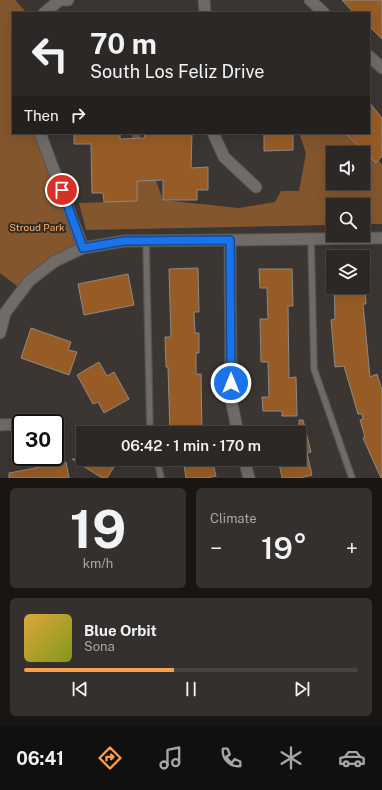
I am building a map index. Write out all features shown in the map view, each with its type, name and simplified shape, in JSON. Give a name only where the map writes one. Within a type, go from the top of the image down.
[{"type":"street","points":[[45,12],[60,0],[68,0]]},
{"type":"street","points":[[204,0],[204,12]]},
{"type":"street","points":[[310,0],[323,12]]},
{"type":"street","points":[[370,57],[382,68]]},
{"type":"street","points":[[40,134],[83,248]]},
{"type":"street","points":[[213,134],[224,157],[256,187]]},
{"type":"street","points":[[0,333],[5,313],[29,281],[55,261],[83,248],[124,241],[382,238]]},
{"type":"street","points":[[230,240],[231,399],[237,426]]},
{"type":"street","points":[[0,425],[12,424]]},
{"type":"street","points":[[246,466],[249,478]]},
{"type":"lane","points":[[311,239],[314,369],[352,478]]},
{"type":"lane","points":[[146,241],[150,426]]},
{"type":"lane","points":[[158,466],[161,478]]},
{"type":"green space","name":"Stroud Park","points":[[0,0],[15,0],[26,12],[12,12],[12,134],[40,134],[83,248],[22,290],[0,273]]},
{"type":"green space","points":[[132,134],[139,134],[163,200],[239,208],[275,202],[281,191],[299,191],[306,153],[299,134],[351,134],[363,146],[326,146],[326,190],[370,190],[370,152],[382,164],[382,224],[370,224],[370,198],[326,198],[326,225],[86,230],[79,203],[137,201]]},
{"type":"building","points":[[342,0],[382,0],[382,39],[370,27],[370,12],[353,12]]},
{"type":"building","points":[[370,103],[382,118],[382,156],[376,163],[370,157],[370,146],[358,146],[346,134],[370,134]]},
{"type":"building","points":[[74,134],[120,134],[120,139],[145,138],[144,134],[192,134],[191,168],[208,167],[208,190],[197,190],[197,200],[163,200],[163,180],[137,181],[137,201],[104,202],[103,193],[92,193],[91,144],[74,144]]},
{"type":"building","points":[[264,134],[293,134],[293,150],[264,151]]},
{"type":"building","points":[[198,268],[199,312],[194,312],[195,333],[199,333],[199,353],[196,353],[196,374],[201,374],[202,426],[170,426],[168,367],[166,367],[165,337],[171,337],[169,269]]},
{"type":"building","points":[[259,269],[292,269],[293,306],[288,306],[289,378],[296,377],[297,416],[282,416],[282,411],[263,411],[262,397],[269,397],[268,362],[261,362],[260,319],[268,319],[267,288],[260,288]]},
{"type":"building","points":[[128,274],[134,305],[84,315],[78,284]]},
{"type":"building","points":[[334,294],[365,294],[366,304],[363,304],[370,377],[377,374],[382,390],[382,478],[363,438],[365,437],[360,420],[363,419],[362,414],[358,414],[344,366],[335,367],[331,320],[335,319]]},
{"type":"building","points":[[31,328],[71,342],[68,350],[77,352],[69,375],[21,358]]},
{"type":"building","points":[[99,362],[107,376],[114,372],[129,399],[104,413],[98,402],[93,404],[77,375]]},
{"type":"building","points":[[299,420],[303,420],[304,426],[299,426]]},
{"type":"building","points":[[306,432],[311,452],[307,453],[312,475],[299,478],[282,478],[279,466],[306,466]]},
{"type":"building","points":[[64,462],[66,462],[69,478],[9,478],[9,473],[45,466],[64,466]]},
{"type":"building","points":[[83,466],[115,466],[107,478],[102,478]]},
{"type":"building","points":[[184,466],[214,466],[216,476],[206,478],[186,478]]},
{"type":"route","points":[[62,190],[83,248],[124,241],[230,240],[231,383]]}]
